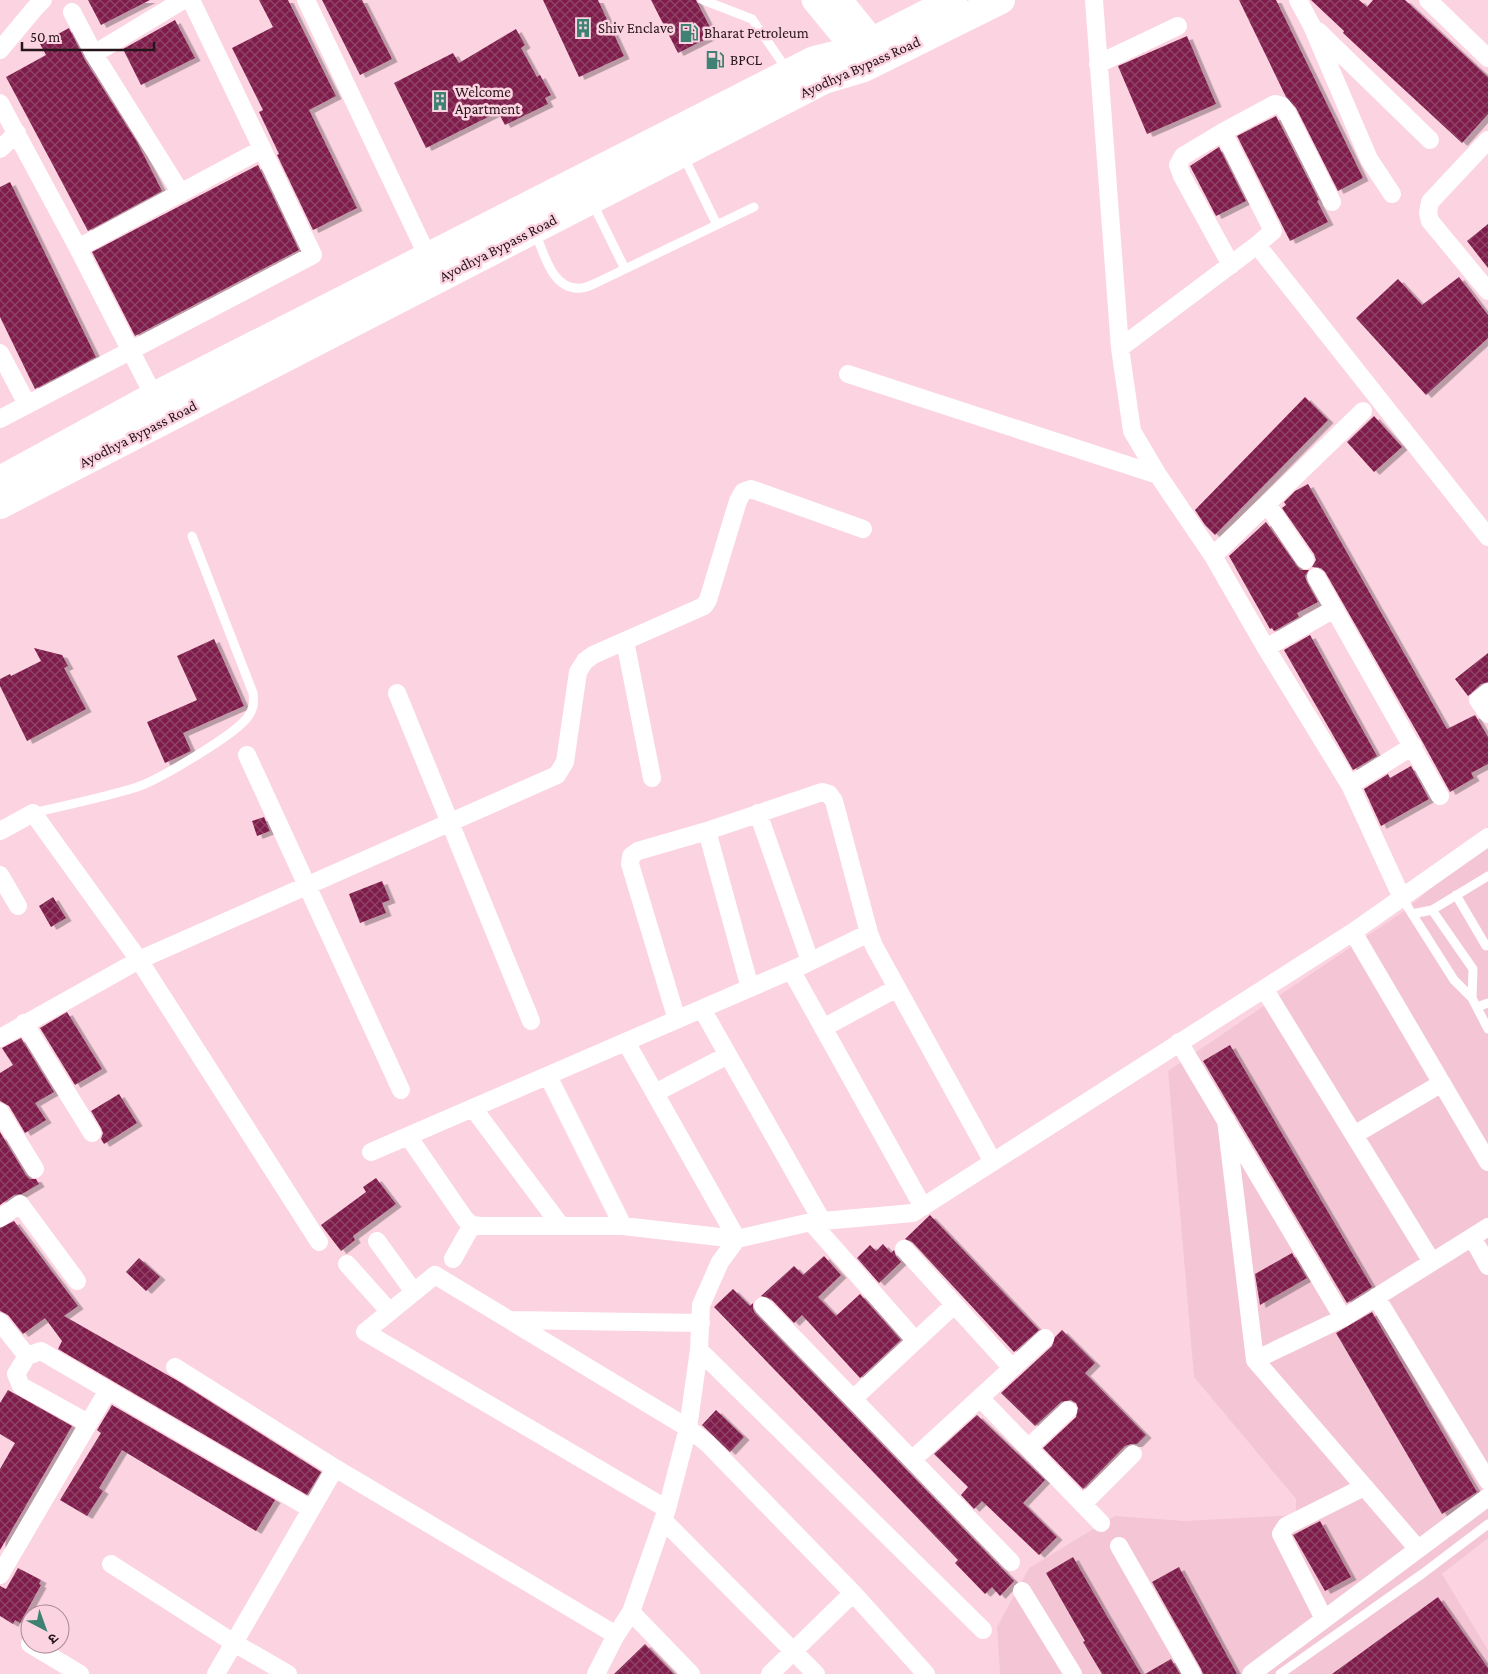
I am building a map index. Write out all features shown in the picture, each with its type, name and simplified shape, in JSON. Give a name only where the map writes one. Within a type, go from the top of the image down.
[{"type":"main road","name":"Ayodhya Bypass Road","points":[[0,505],[160,408],[428,258],[677,144],[824,80],[869,55],[953,0]]},
{"type":"main road","name":"Ayodhya Bypass Road","points":[[0,480],[160,408],[591,201],[677,144],[814,60],[869,55],[1000,0]]},
{"type":"street","points":[[94,54],[183,0]]},
{"type":"street","points":[[0,419],[313,255],[191,0]]},
{"type":"street","points":[[306,0],[428,258]]},
{"type":"street","points":[[1094,0],[1120,348],[1132,431],[1158,475],[1213,556],[1266,648],[1350,785],[1402,898]]},
{"type":"street","points":[[1298,0],[1312,26],[1369,159],[1392,194]]},
{"type":"street","points":[[1428,0],[1488,58]]},
{"type":"street","points":[[824,2],[869,55]]},
{"type":"street","points":[[0,50],[36,3]]},
{"type":"street","points":[[72,12],[94,54],[181,192]]},
{"type":"street","points":[[1098,64],[1178,26]]},
{"type":"street","points":[[1312,26],[1430,140]]},
{"type":"street","points":[[0,104],[78,248],[160,408]]},
{"type":"street","points":[[1231,265],[1182,176],[1178,165],[1183,156],[1275,104],[1282,106],[1288,113],[1332,202]]},
{"type":"street","points":[[1120,348],[1257,245],[1272,231],[1223,132]]},
{"type":"street","points":[[0,149],[17,133]]},
{"type":"street","points":[[1488,140],[1430,202],[1428,213],[1430,221],[1488,292]]},
{"type":"street","points":[[78,248],[262,149]]},
{"type":"street","points":[[1257,245],[1488,537]]},
{"type":"street","points":[[0,353],[27,404]]},
{"type":"street","points":[[848,374],[1158,475]]},
{"type":"street","points":[[1213,556],[1363,411]]},
{"type":"street","points":[[0,1038],[139,960],[550,779],[562,770],[565,762],[578,672],[581,666],[593,655],[704,606],[708,600],[738,501],[743,492],[751,488],[863,529]]},
{"type":"street","points":[[1267,504],[1305,560]]},
{"type":"street","points":[[1316,577],[1440,796]]},
{"type":"street","points":[[1266,648],[1334,609]]},
{"type":"street","points":[[625,641],[652,778]]},
{"type":"street","points":[[1488,692],[1478,700],[1488,714]]},
{"type":"street","points":[[397,693],[531,1021]]},
{"type":"street","points":[[1350,785],[1413,746]]},
{"type":"street","points":[[247,755],[401,1090]]},
{"type":"street","points":[[677,1020],[630,864],[631,856],[638,851],[707,831],[822,792],[829,794],[834,801],[869,933],[897,988],[993,1162]]},
{"type":"street","points":[[0,831],[33,813],[139,960],[319,1242]]},
{"type":"street","points":[[758,813],[810,961]]},
{"type":"street","points":[[707,831],[750,988]]},
{"type":"street","points":[[408,1136],[465,1219],[472,1224],[481,1226],[623,1226],[737,1239],[816,1221],[913,1213],[1179,1042],[1265,990],[1353,932],[1488,837]]},
{"type":"street","points":[[0,875],[18,906]]},
{"type":"street","points":[[1353,932],[1488,1162]]},
{"type":"street","points":[[370,1152],[750,988],[869,933]]},
{"type":"street","points":[[791,970],[923,1207]]},
{"type":"street","points":[[823,1028],[897,988]]},
{"type":"street","points":[[1265,990],[1432,1262]]},
{"type":"street","points":[[702,1009],[816,1221],[915,1340]]},
{"type":"street","points":[[24,1024],[92,1133]]},
{"type":"street","points":[[626,1042],[737,1239]]},
{"type":"street","points":[[1179,1042],[1343,1318]]},
{"type":"street","points":[[655,1093],[728,1056]]},
{"type":"street","points":[[548,1076],[623,1226]]},
{"type":"street","points":[[1354,1135],[1442,1084]]},
{"type":"street","points":[[473,1108],[561,1226]]},
{"type":"street","points":[[0,1112],[35,1169]]},
{"type":"street","points":[[1226,1120],[1255,1360],[1418,1549]]},
{"type":"street","points":[[0,1218],[20,1204],[77,1281]]},
{"type":"street","points":[[453,1259],[472,1224]]},
{"type":"street","points":[[1255,1360],[1343,1318],[1488,1227]]},
{"type":"street","points":[[1472,1238],[1488,1266]]},
{"type":"street","points":[[596,1674],[616,1635],[631,1612],[665,1515],[688,1428],[699,1350],[701,1305],[720,1262],[737,1239]]},
{"type":"street","points":[[377,1241],[414,1292]]},
{"type":"street","points":[[904,1249],[1012,1368]]},
{"type":"street","points":[[347,1264],[390,1312]]},
{"type":"street","points":[[816,1674],[665,1515],[365,1332],[435,1275],[688,1428],[715,1452],[853,1593],[926,1674]]},
{"type":"street","points":[[1376,1297],[1488,1481]]},
{"type":"street","points":[[853,1399],[954,1305]]},
{"type":"street","points":[[763,1306],[1011,1562]]},
{"type":"street","points":[[509,1320],[701,1323]]},
{"type":"street","points":[[0,1322],[27,1356]]},
{"type":"street","points":[[912,1460],[1045,1338]]},
{"type":"street","points":[[699,1350],[983,1630]]},
{"type":"street","points":[[88,1423],[21,1386],[16,1374],[27,1356],[42,1351],[312,1509]]},
{"type":"street","points":[[176,1366],[335,1468],[616,1635]]},
{"type":"street","points":[[0,1575],[108,1390]]},
{"type":"street","points":[[980,1398],[1101,1523]]},
{"type":"street","points":[[1029,1448],[1068,1410]]},
{"type":"street","points":[[1083,1504],[1133,1454]]},
{"type":"street","points":[[216,1674],[335,1468]]},
{"type":"street","points":[[1324,1620],[1281,1534],[1286,1526],[1364,1487]]},
{"type":"street","points":[[1251,1674],[1488,1497]]},
{"type":"street","points":[[1119,1546],[1192,1674]]},
{"type":"street","points":[[111,1564],[234,1643],[288,1674]]},
{"type":"street","points":[[1022,1590],[1073,1674]]},
{"type":"street","points":[[770,1674],[853,1593]]},
{"type":"street","points":[[631,1612],[691,1674]]},
{"type":"street","points":[[46,1654],[80,1674]]},
{"type":"lane","points":[[703,0],[752,20],[790,73]]},
{"type":"lane","points":[[677,144],[717,225]]},
{"type":"lane","points":[[591,201],[625,269]]},
{"type":"lane","points":[[534,230],[554,275],[566,287],[581,288],[596,284],[754,207]]},
{"type":"lane","points":[[33,813],[136,788],[226,735],[246,719],[254,707],[253,693],[192,536]]},
{"type":"lane","points":[[1412,914],[1432,910],[1488,876]]},
{"type":"lane","points":[[1456,895],[1486,946]]},
{"type":"lane","points":[[1402,898],[1454,980],[1472,998],[1488,1029]]},
{"type":"lane","points":[[1432,910],[1472,969],[1472,998]]},
{"type":"lane","points":[[1476,1007],[1488,1003]]},
{"type":"lane","points":[[1286,1672],[1488,1524]]},
{"type":"shaded area","points":[[1488,840],[1488,1538],[1442,1574],[1488,1650],[1488,1674],[1000,1674],[997,1627],[1029,1568],[1115,1516],[1185,1521],[1296,1515],[1296,1499],[1194,1377],[1168,1071],[1404,911]]},
{"type":"building","points":[[88,0],[150,0],[101,25]]},
{"type":"building","points":[[259,0],[288,0],[336,96],[309,110],[357,208],[313,230],[277,155],[279,154],[259,112],[263,110],[232,48],[273,27]]},
{"type":"building","points":[[322,0],[362,0],[392,59],[360,75]]},
{"type":"building","name":"Shiv Enclave","points":[[543,0],[598,0],[624,56],[579,77]]},
{"type":"building","points":[[651,0],[696,0],[714,35],[678,53]]},
{"type":"building","points":[[1239,0],[1276,0],[1363,178],[1338,191],[1296,108],[1286,97]]},
{"type":"building","points":[[1311,0],[1359,0],[1367,7],[1373,0],[1405,0],[1488,77],[1488,114],[1462,143],[1343,33],[1344,31]]},
{"type":"building","points":[[175,20],[195,58],[141,85],[123,49]]},
{"type":"building","points":[[69,28],[85,60],[137,142],[162,191],[88,231],[6,77],[46,55],[40,44]]},
{"type":"building","points":[[516,29],[525,45],[521,48],[537,77],[540,75],[551,95],[545,98],[548,104],[505,125],[498,112],[426,148],[394,83],[453,53],[459,63]]},
{"type":"building","points":[[1187,36],[1216,104],[1147,134],[1118,66]]},
{"type":"building","points":[[1276,116],[1319,200],[1317,201],[1328,222],[1290,241],[1237,136]]},
{"type":"building","points":[[1219,147],[1246,201],[1216,216],[1190,166]]},
{"type":"building","points":[[258,165],[299,250],[135,336],[92,252]]},
{"type":"building","points":[[10,182],[96,357],[35,389],[0,317],[0,187]]},
{"type":"building","points":[[1488,224],[1488,268],[1467,241]]},
{"type":"building","points":[[1459,277],[1488,315],[1488,338],[1426,395],[1356,318],[1398,279],[1422,305]]},
{"type":"building","points":[[1305,397],[1328,420],[1215,535],[1205,525],[1195,510]]},
{"type":"building","points":[[1374,416],[1402,447],[1374,472],[1347,442]]},
{"type":"building","points":[[1308,484],[1447,729],[1475,715],[1488,737],[1488,764],[1471,773],[1474,778],[1450,792],[1325,572],[1321,568],[1312,567],[1316,560],[1314,554],[1282,508],[1286,505],[1284,502],[1295,491]]},
{"type":"building","points":[[1266,522],[1297,566],[1301,570],[1309,570],[1305,576],[1318,602],[1297,613],[1299,617],[1274,631],[1272,628],[1270,629],[1229,556]]},
{"type":"building","points":[[1310,635],[1377,756],[1353,770],[1284,650]]},
{"type":"building","points":[[214,639],[244,706],[183,733],[191,751],[165,763],[147,722],[197,700],[177,656]]},
{"type":"building","points":[[34,648],[62,655],[68,666],[64,668],[86,709],[27,741],[0,686],[0,679],[10,674],[11,676],[41,661]]},
{"type":"building","points":[[1488,653],[1488,682],[1481,684],[1468,696],[1455,679]]},
{"type":"building","points":[[1411,766],[1429,799],[1381,826],[1364,789],[1388,774],[1390,778]]},
{"type":"building","points":[[264,817],[270,831],[257,836],[252,821]]},
{"type":"building","points":[[382,881],[390,900],[382,903],[386,913],[360,923],[349,894]]},
{"type":"building","points":[[53,897],[66,918],[51,927],[39,906]]},
{"type":"building","points":[[67,1012],[102,1069],[75,1085],[40,1028]]},
{"type":"building","points":[[21,1038],[54,1092],[35,1103],[46,1120],[25,1133],[9,1106],[0,1101],[0,1073],[13,1065],[2,1048]]},
{"type":"building","points":[[1230,1045],[1372,1287],[1347,1303],[1203,1061]]},
{"type":"building","points":[[119,1094],[137,1123],[104,1144],[101,1139],[103,1133],[91,1111]]},
{"type":"building","points":[[0,1132],[26,1175],[30,1179],[36,1179],[39,1184],[22,1194],[14,1195],[0,1205]]},
{"type":"building","points":[[376,1178],[396,1204],[353,1236],[355,1240],[341,1251],[321,1225],[366,1192],[363,1187]]},
{"type":"building","points":[[930,1215],[1039,1330],[1014,1352],[912,1242],[905,1239]]},
{"type":"building","points":[[14,1221],[78,1306],[64,1316],[178,1381],[321,1472],[307,1495],[58,1349],[62,1341],[45,1318],[23,1334],[8,1315],[0,1311],[0,1228]]},
{"type":"building","points":[[883,1244],[891,1253],[894,1250],[901,1262],[879,1283],[857,1258],[870,1245],[876,1251]]},
{"type":"building","points":[[1292,1253],[1307,1278],[1260,1305],[1255,1274]]},
{"type":"building","points":[[824,1256],[841,1275],[818,1297],[836,1316],[860,1294],[901,1340],[860,1378],[802,1315],[794,1323],[771,1299],[761,1296],[794,1266],[803,1275]]},
{"type":"building","points":[[139,1258],[160,1277],[146,1291],[126,1272]]},
{"type":"building","points":[[733,1289],[750,1306],[753,1303],[755,1313],[1014,1581],[1000,1596],[992,1587],[985,1594],[955,1563],[958,1560],[714,1307]]},
{"type":"building","points":[[1372,1312],[1477,1492],[1442,1514],[1336,1333]]},
{"type":"building","points":[[1062,1330],[1095,1363],[1085,1373],[1146,1435],[1137,1444],[1125,1446],[1083,1489],[1043,1448],[1076,1417],[1078,1408],[1076,1403],[1071,1400],[1061,1402],[1035,1426],[1001,1393],[1052,1346],[1055,1337]]},
{"type":"building","points":[[8,1390],[72,1426],[0,1550],[0,1469],[15,1443],[0,1434],[0,1403]]},
{"type":"building","points":[[112,1405],[275,1500],[256,1531],[122,1450],[99,1488],[103,1491],[87,1516],[60,1500],[101,1433],[97,1430]]},
{"type":"building","points":[[716,1410],[744,1437],[730,1452],[702,1425]]},
{"type":"building","points":[[977,1415],[1045,1480],[1023,1503],[1057,1537],[1039,1555],[982,1501],[974,1509],[961,1495],[968,1487],[934,1454]]},
{"type":"building","points":[[1320,1521],[1351,1577],[1325,1591],[1293,1535]]},
{"type":"building","points":[[1073,1557],[1141,1674],[1102,1674],[1083,1642],[1085,1641],[1046,1573]]},
{"type":"building","points":[[1179,1567],[1237,1674],[1203,1674],[1152,1582]]},
{"type":"building","points":[[18,1568],[41,1580],[39,1584],[41,1585],[30,1604],[20,1604],[20,1623],[15,1620],[13,1624],[0,1616],[0,1586],[6,1589]]},
{"type":"building","points":[[1438,1597],[1488,1668],[1488,1674],[1332,1674]]},
{"type":"building","points":[[645,1644],[674,1674],[614,1674]]},
{"type":"building","points":[[1171,1659],[1180,1674],[1145,1674]]},
{"type":"place","name":"Shiv Enclave","points":[[583,28]]},
{"type":"place","name":"Bharat Petroleum","points":[[689,33]]},
{"type":"place","name":"BPCL","points":[[715,60]]},
{"type":"place","name":"Welcome Apartment","points":[[440,101]]}]
